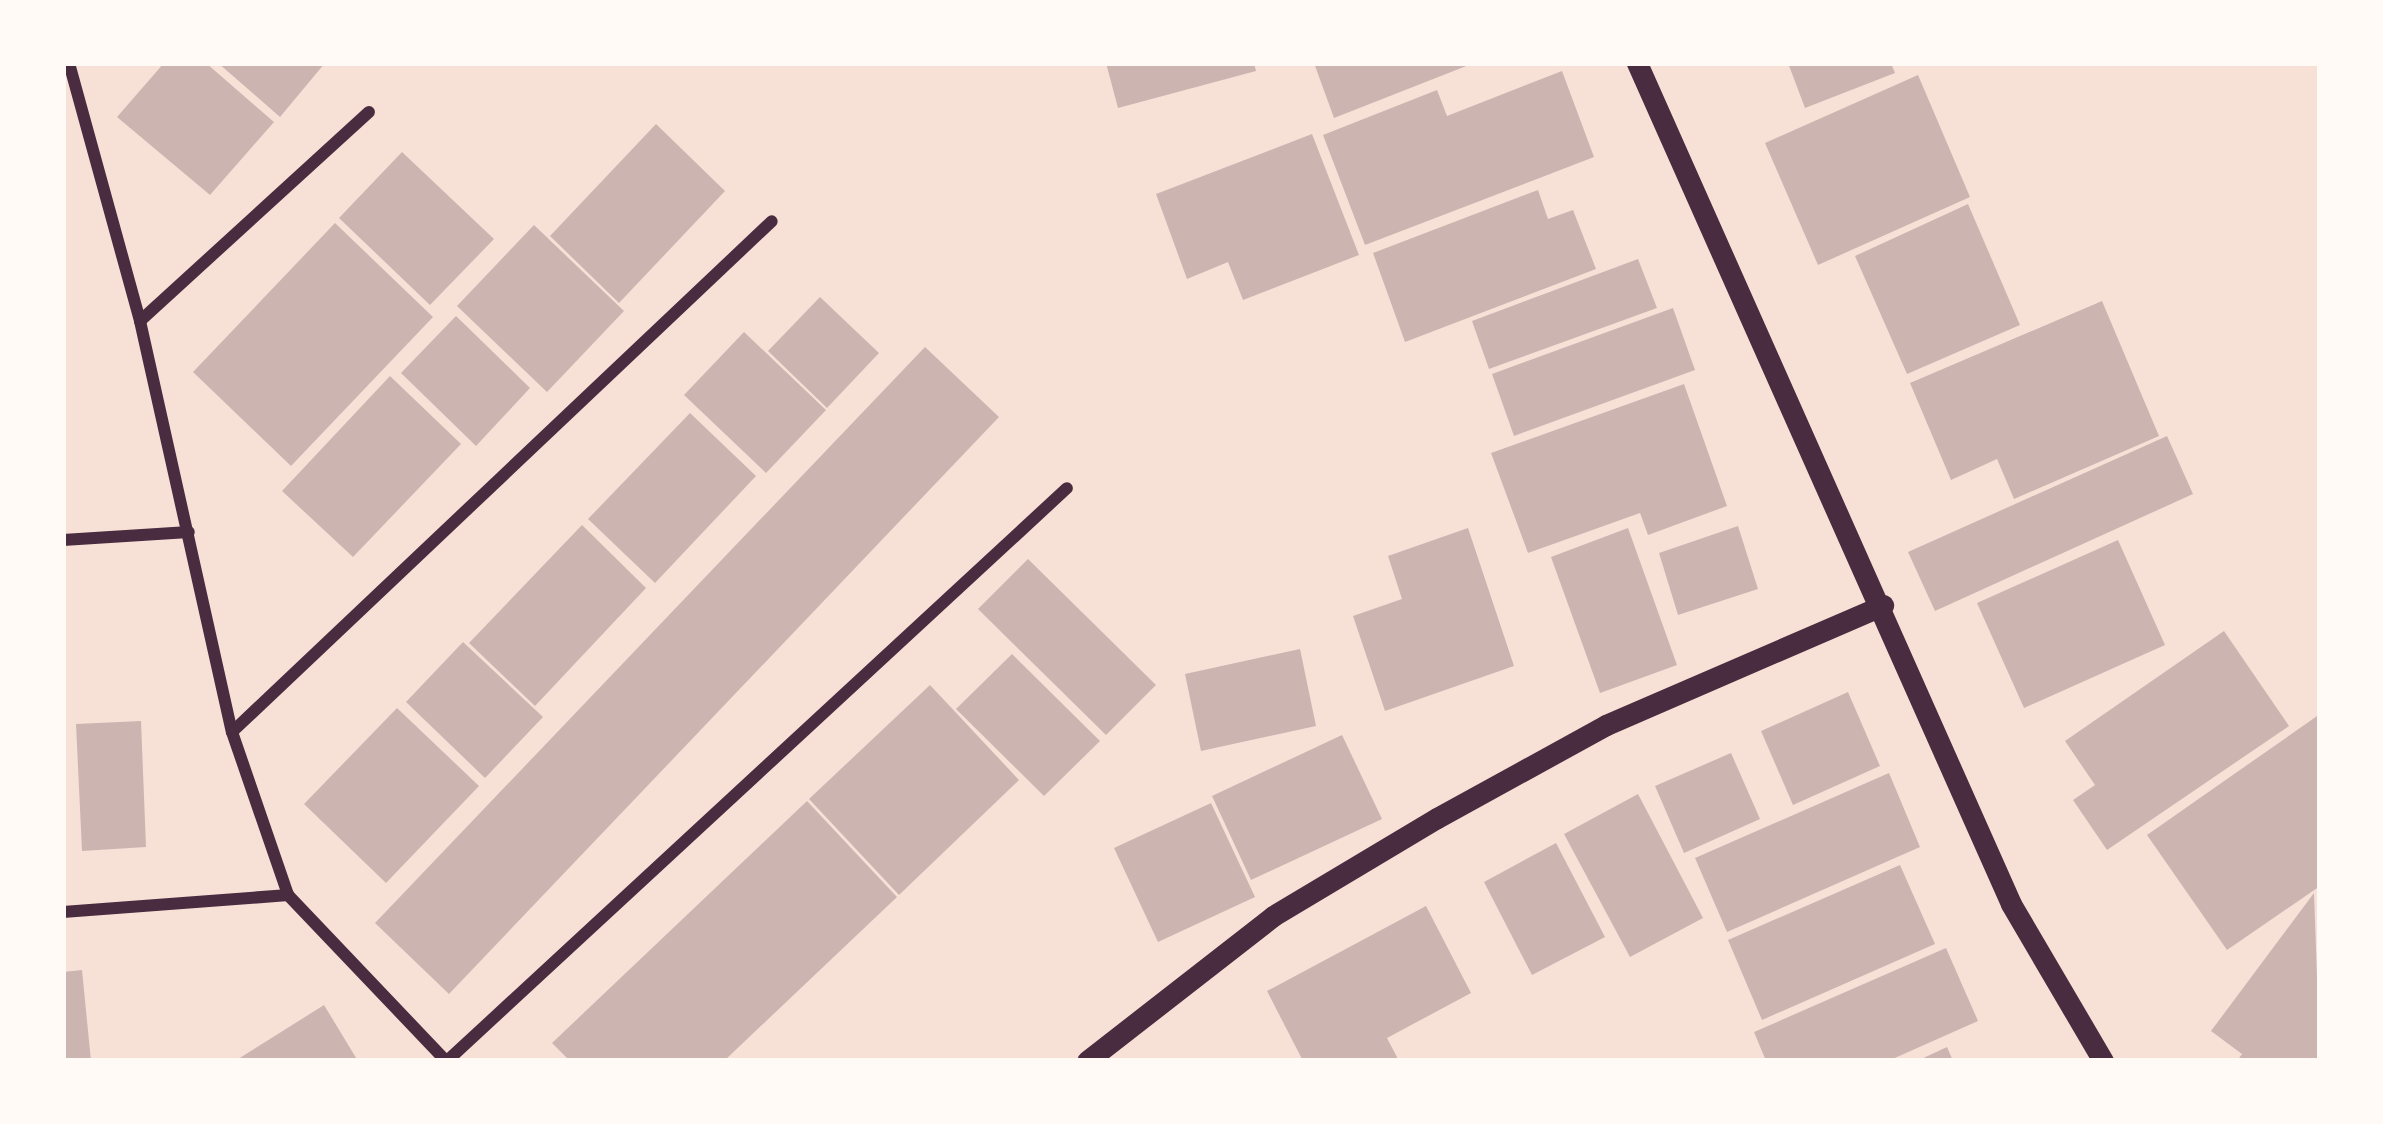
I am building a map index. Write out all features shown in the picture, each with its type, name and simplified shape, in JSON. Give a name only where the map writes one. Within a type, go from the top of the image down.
[{"type":"street","points":[[69,63],[140,321],[232,732],[288,895],[447,1061],[1067,488]]},
{"type":"street","points":[[1637,63],[2012,904],[2102,1061]]},
{"type":"street","points":[[140,321],[369,112]]},
{"type":"street","points":[[232,732],[772,221]]},
{"type":"street","points":[[63,540],[189,532]]},
{"type":"street","points":[[1087,1061],[1273,916],[1436,818],[1606,725],[1882,605]]},
{"type":"street","points":[[63,912],[288,895]]},
{"type":"building","points":[[164,63],[206,63],[274,122],[210,195],[117,117]]},
{"type":"building","points":[[218,63],[325,63],[280,117]]},
{"type":"building","points":[[1106,63],[1254,63],[1256,71],[1118,108]]},
{"type":"building","points":[[1314,63],[1474,63],[1334,118]]},
{"type":"building","points":[[1788,63],[1891,63],[1895,73],[1805,108]]},
{"type":"building","points":[[1562,71],[1594,157],[1365,245],[1323,135],[1437,90],[1447,116]]},
{"type":"building","points":[[1918,75],[1970,197],[1818,265],[1765,143]]},
{"type":"building","points":[[656,124],[725,191],[619,303],[550,236]]},
{"type":"building","points":[[1312,134],[1359,255],[1243,300],[1228,262],[1187,279],[1156,194]]},
{"type":"building","points":[[402,152],[494,239],[430,305],[339,218]]},
{"type":"building","points":[[1538,190],[1548,219],[1573,210],[1596,269],[1405,342],[1373,253]]},
{"type":"building","points":[[1968,204],[2020,325],[1907,374],[1855,256]]},
{"type":"building","points":[[335,223],[433,317],[291,466],[193,372]]},
{"type":"building","points":[[534,225],[624,311],[547,392],[457,306]]},
{"type":"building","points":[[1638,259],[1657,308],[1489,369],[1472,321]]},
{"type":"building","points":[[820,297],[879,353],[827,408],[768,351]]},
{"type":"building","points":[[2102,301],[2159,436],[2014,499],[1997,459],[1951,480],[1910,383]]},
{"type":"building","points":[[1673,308],[1695,370],[1514,436],[1492,374]]},
{"type":"building","points":[[456,316],[530,388],[476,446],[401,373]]},
{"type":"building","points":[[744,332],[826,410],[766,473],[684,395]]},
{"type":"building","points":[[925,347],[999,417],[449,994],[375,923]]},
{"type":"building","points":[[390,376],[461,444],[353,557],[282,491]]},
{"type":"building","points":[[1684,384],[1727,506],[1648,535],[1640,513],[1528,553],[1491,453]]},
{"type":"building","points":[[690,413],[756,476],[655,583],[588,519]]},
{"type":"building","points":[[2167,436],[2193,494],[1935,611],[1908,552]]},
{"type":"building","points":[[582,525],[646,588],[535,706],[469,643]]},
{"type":"building","points":[[1738,526],[1758,589],[1678,615],[1659,553]]},
{"type":"building","points":[[1468,528],[1514,666],[1385,711],[1353,616],[1402,599],[1388,556]]},
{"type":"building","points":[[1628,528],[1677,665],[1600,693],[1551,557]]},
{"type":"building","points":[[2118,540],[2165,645],[2024,708],[1977,603]]},
{"type":"building","points":[[1028,559],[1156,685],[1106,735],[978,609]]},
{"type":"building","points":[[2224,631],[2289,726],[2107,850],[2073,800],[2095,785],[2065,741]]},
{"type":"building","points":[[463,642],[543,717],[485,778],[406,702]]},
{"type":"building","points":[[1300,649],[1316,726],[1201,751],[1185,674]]},
{"type":"building","points":[[1012,654],[1100,741],[1044,796],[956,709]]},
{"type":"building","points":[[930,685],[1019,780],[899,895],[809,799]]},
{"type":"building","points":[[1848,692],[1880,766],[1793,805],[1761,731]]},
{"type":"building","points":[[397,708],[479,786],[386,883],[304,804]]},
{"type":"building","points":[[2320,714],[2320,886],[2227,950],[2147,835]]},
{"type":"building","points":[[141,721],[146,847],[82,851],[76,724]]},
{"type":"building","points":[[1342,735],[1382,819],[1251,880],[1212,796]]},
{"type":"building","points":[[1731,753],[1760,819],[1684,853],[1655,786]]},
{"type":"building","points":[[1889,773],[1920,847],[1727,932],[1695,858]]},
{"type":"building","points":[[1638,794],[1703,918],[1630,957],[1564,834]]},
{"type":"building","points":[[807,801],[897,897],[724,1061],[570,1061],[552,1043]]},
{"type":"building","points":[[1211,803],[1255,897],[1158,942],[1114,848]]},
{"type":"building","points":[[1556,843],[1605,937],[1532,975],[1484,882]]},
{"type":"building","points":[[1900,865],[1935,944],[1762,1020],[1728,940]]},
{"type":"building","points":[[2314,893],[2320,1061],[2237,1061],[2242,1054],[2211,1031]]},
{"type":"building","points":[[1426,906],[1471,993],[1387,1038],[1399,1061],[1303,1061],[1267,991]]},
{"type":"building","points":[[1946,948],[1978,1021],[1888,1061],[1766,1061],[1754,1032]]},
{"type":"building","points":[[82,970],[91,1061],[63,1061],[63,972]]},
{"type":"building","points":[[324,1005],[358,1061],[235,1061]]},
{"type":"building","points":[[1947,1047],[1953,1061],[1917,1061]]}]
